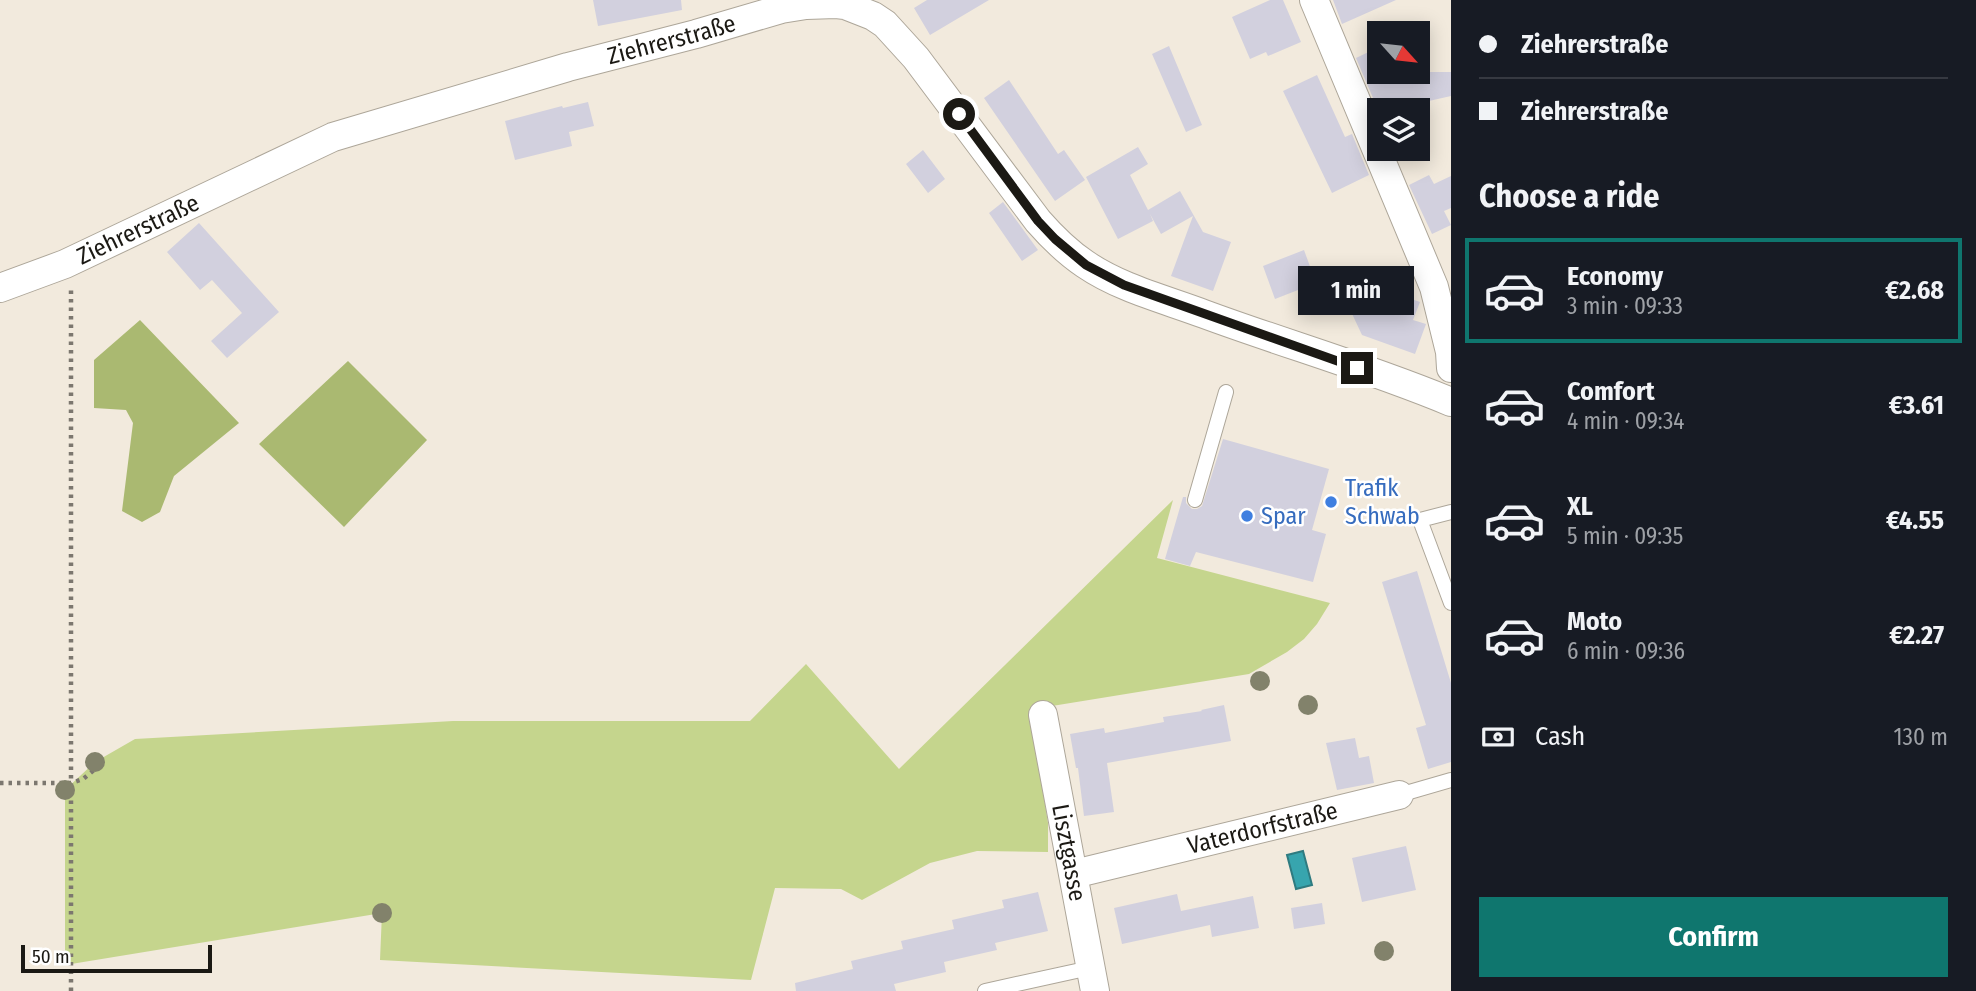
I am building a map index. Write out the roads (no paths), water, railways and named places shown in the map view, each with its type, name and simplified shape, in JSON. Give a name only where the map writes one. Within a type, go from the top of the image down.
[{"type":"street","points":[[1314,0],[1434,287],[1450,352],[1451,368]]},
{"type":"street","name":"Ziehrerstraße","points":[[0,288],[65,264],[332,136],[568,66],[696,34],[781,9],[806,11],[847,3],[885,24],[916,58],[1038,221],[1086,265],[1124,285],[1258,334],[1450,398]]},
{"type":"street","name":"Lisztgasse","points":[[1043,715],[1093,980]]},
{"type":"street","name":"Vaterdorfstraße","points":[[1074,874],[1399,795]]},
{"type":"lane","points":[[1195,500],[1226,392]]},
{"type":"lane","points":[[1451,512],[1420,520],[1451,603]]},
{"type":"lane","name":"Vaterdorfstraße","points":[[1399,795],[1451,780]]},
{"type":"lane","points":[[985,991],[1093,980]]},
{"type":"water","points":[[1303,851],[1312,885],[1296,889],[1287,855]]},
{"type":"place","name":"Trafik Schwab","points":[[1331,502]]},
{"type":"place","name":"Spar","points":[[1247,516]]}]
